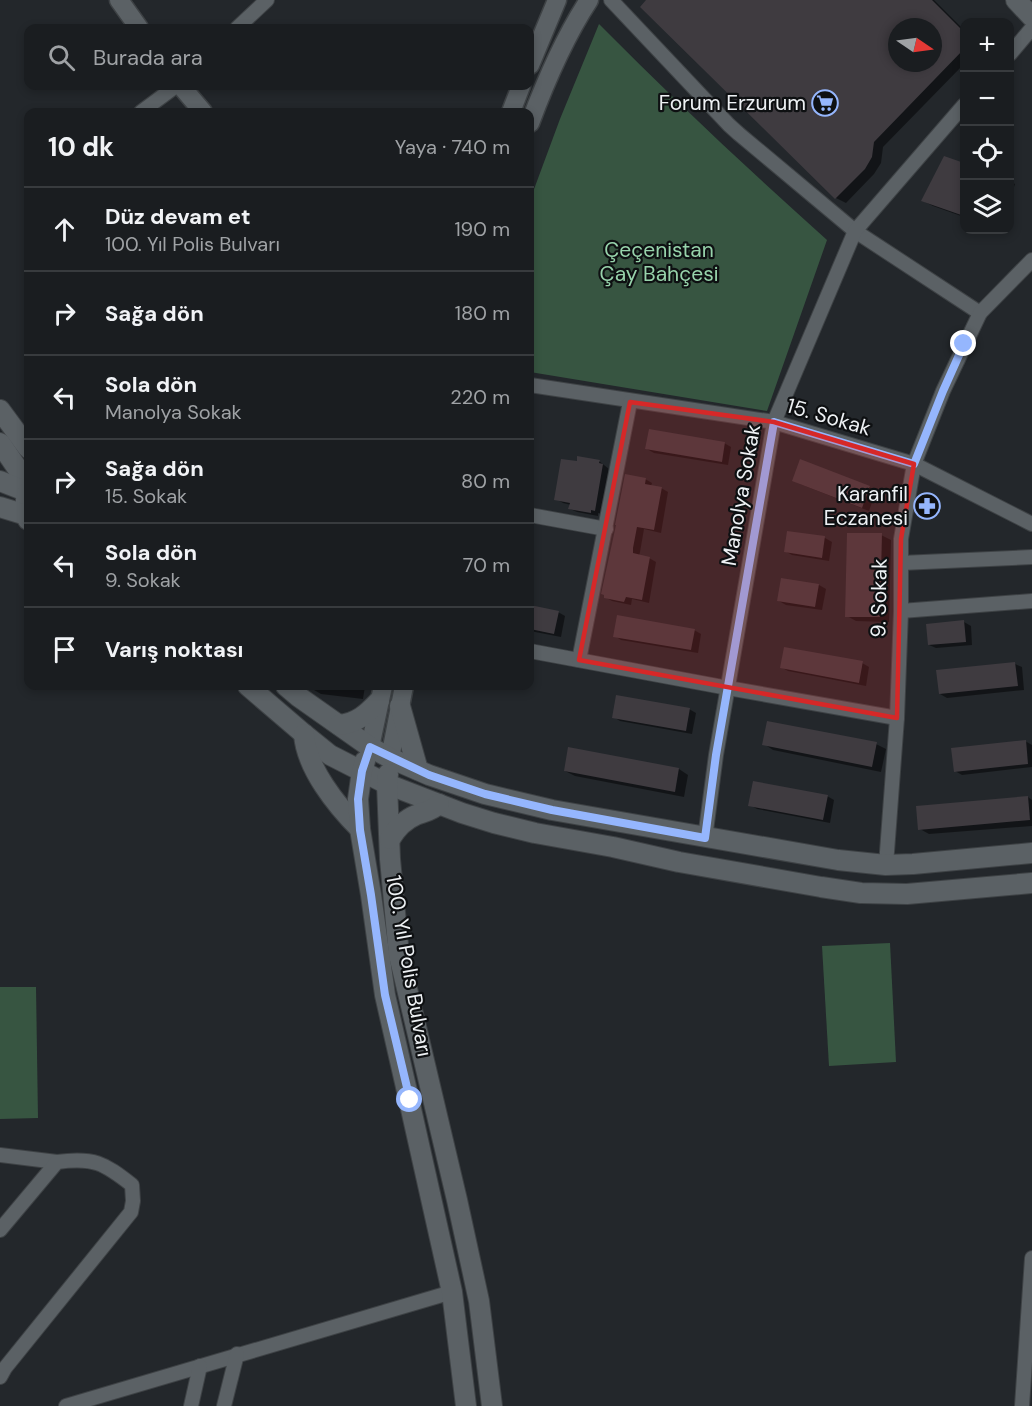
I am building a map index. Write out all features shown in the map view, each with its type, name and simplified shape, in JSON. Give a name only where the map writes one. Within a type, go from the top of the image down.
[{"type":"main road","points":[[1016,0],[1032,17]]},
{"type":"main road","points":[[0,410],[24,439]]},
{"type":"main road","points":[[0,443],[24,478]]},
{"type":"main road","points":[[0,481],[24,490]]},
{"type":"main road","points":[[0,507],[24,517]]},
{"type":"main road","points":[[253,690],[330,755],[387,784],[494,823],[725,871],[851,891],[907,894],[1032,883]]},
{"type":"main road","points":[[291,690],[370,747],[390,758],[485,794],[519,803],[705,838],[838,860],[886,865],[1032,854]]},
{"type":"main road","points":[[339,725],[362,718],[381,693]]},
{"type":"main road","points":[[400,706],[418,770]]},
{"type":"main road","points":[[304,734],[307,754],[314,768],[336,802],[360,830]]},
{"type":"main road","name":"100. Yıl Polis Bulvarı","points":[[370,747],[362,771],[358,799],[360,830],[385,995],[452,1292],[466,1406]]},
{"type":"main road","points":[[390,758],[387,784],[399,955],[479,1301],[492,1406]]},
{"type":"main road","points":[[390,839],[404,822],[432,810],[439,804]]},
{"type":"street","points":[[119,0],[137,24]]},
{"type":"street","points":[[241,24],[267,0]]},
{"type":"street","points":[[534,55],[557,0]]},
{"type":"street","points":[[534,112],[544,85],[575,21],[589,0]]},
{"type":"street","points":[[611,0],[729,125],[855,231],[980,313]]},
{"type":"street","points":[[1014,49],[1032,28]]},
{"type":"street","points":[[146,108],[171,90]]},
{"type":"street","points":[[184,90],[200,108]]},
{"type":"street","points":[[513,108],[519,90]]},
{"type":"street","name":"Manolya Sokak","points":[[705,838],[716,755],[774,422],[855,231],[960,110]]},
{"type":"street","name":"9. Sokak","points":[[886,865],[897,718],[901,539],[914,464],[943,391],[980,313],[1032,260]]},
{"type":"street","name":"15. Sokak","points":[[534,386],[774,422],[914,464],[1032,524]]},
{"type":"street","points":[[579,660],[630,402]]},
{"type":"street","points":[[534,516],[606,529]]},
{"type":"street","points":[[901,563],[1032,557]]},
{"type":"street","points":[[901,611],[1032,601]]},
{"type":"street","points":[[534,652],[897,718]]},
{"type":"street","points":[[390,758],[403,690]]},
{"type":"street","points":[[370,747],[381,693]]},
{"type":"street","points":[[0,1155],[57,1161],[76,1159],[98,1162],[132,1185],[133,1201],[131,1212],[11,1360],[0,1377]]},
{"type":"street","points":[[0,1230],[57,1161]]},
{"type":"street","points":[[1022,1406],[1032,1258]]},
{"type":"street","points":[[66,1406],[452,1292]]},
{"type":"street","points":[[224,1406],[237,1354]]},
{"type":"street","points":[[191,1406],[200,1366]]},
{"type":"highlighted area","points":[[630,402],[774,422],[914,464],[901,539],[897,718],[579,660]]},
{"type":"green space","name":"Çeçenistan Çay Bahçesi","points":[[599,24],[712,134],[827,240],[767,411],[534,373],[534,189]]},
{"type":"green space","points":[[890,943],[896,1062],[829,1066],[822,946]]},
{"type":"green space","points":[[0,987],[36,987],[38,1118],[0,1119]]},
{"type":"building","name":"Forum Erzurum","points":[[646,0],[932,0],[960,28],[960,53],[942,72],[942,18],[888,18],[888,72],[942,72],[874,142],[872,157],[865,169],[835,199],[640,7]]},
{"type":"building","points":[[944,156],[960,162],[960,215],[921,201]]},
{"type":"building","points":[[649,429],[725,442],[722,462],[645,449]]},
{"type":"building","points":[[577,456],[600,460],[599,463],[603,464],[595,511],[591,510],[591,513],[568,509],[570,503],[554,500],[561,459],[577,461]]},
{"type":"building","points":[[800,459],[870,486],[862,508],[792,481]]},
{"type":"building","points":[[625,474],[646,478],[645,484],[662,487],[654,530],[637,527],[633,548],[633,553],[650,557],[642,600],[626,597],[624,602],[604,598],[601,594]]},
{"type":"building","points":[[787,531],[825,536],[822,558],[784,552]]},
{"type":"building","points":[[847,533],[882,533],[880,617],[845,617]]},
{"type":"building","points":[[781,578],[819,584],[815,607],[777,601]]},
{"type":"building","points":[[534,606],[559,611],[554,634],[534,630]]},
{"type":"building","points":[[617,615],[695,629],[691,650],[613,637]]},
{"type":"building","points":[[964,620],[966,642],[928,645],[926,624]]},
{"type":"building","points":[[784,647],[863,661],[859,683],[780,668]]},
{"type":"building","points":[[1015,662],[1018,686],[939,694],[936,670]]},
{"type":"building","points":[[616,695],[690,708],[686,731],[612,718]]},
{"type":"building","points":[[767,721],[877,742],[872,767],[762,745]]},
{"type":"building","points":[[1026,740],[1028,764],[954,772],[951,748]]},
{"type":"building","points":[[568,747],[679,768],[675,792],[564,771]]},
{"type":"building","points":[[753,781],[828,795],[823,820],[748,806]]},
{"type":"building","points":[[1028,796],[1030,820],[918,830],[916,806]]},
{"type":"place","name":"Forum Erzurum","points":[[825,103]]},
{"type":"place","name":"Karanfil Eczanesi","points":[[927,506]]},
{"type":"route","points":[[410,1100],[385,995],[360,830],[358,799],[362,771],[370,747],[429,775],[485,794],[552,810],[705,838],[716,755],[774,422],[914,464],[964,344]]}]
